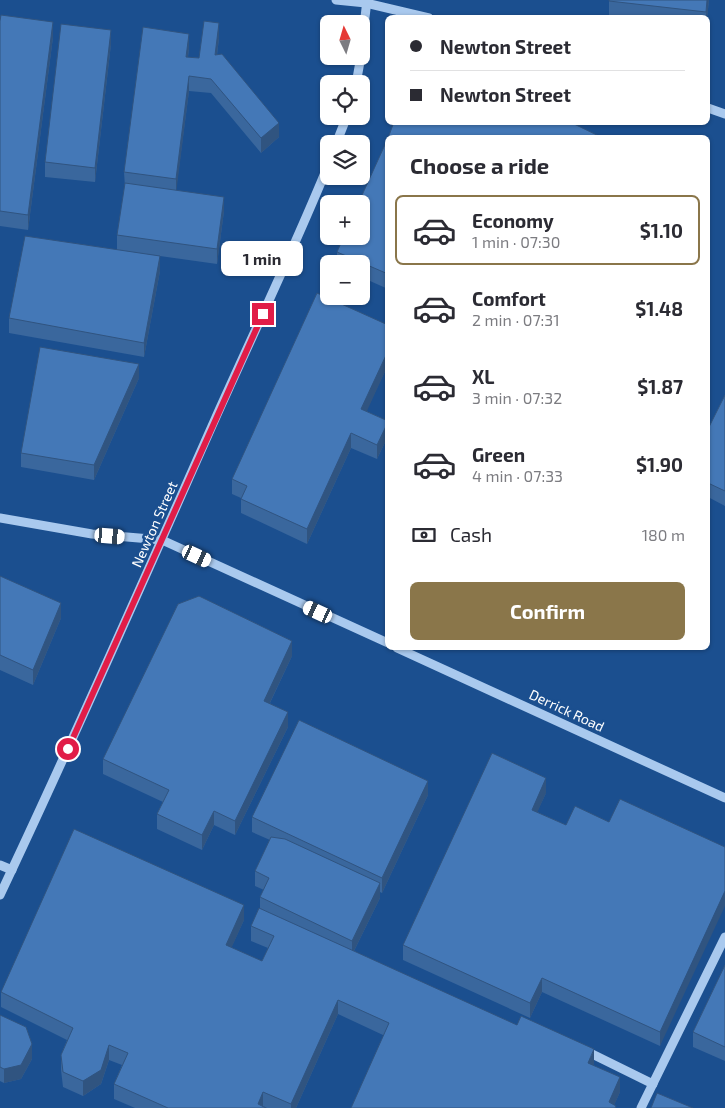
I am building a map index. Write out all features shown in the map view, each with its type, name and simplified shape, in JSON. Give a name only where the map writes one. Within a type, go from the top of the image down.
[{"type":"street","points":[[336,0],[366,1],[418,15]]},
{"type":"street","points":[[365,15],[366,1]]},
{"type":"street","points":[[710,109],[725,114]]},
{"type":"street","name":"Newton Street","points":[[0,895],[302,230],[320,185]]},
{"type":"street","points":[[0,518],[92,534],[162,540],[385,642]]},
{"type":"street","name":"Derrick Road","points":[[401,650],[725,798]]},
{"type":"street","points":[[0,865],[12,870]]},
{"type":"street","points":[[641,1108],[725,937]]},
{"type":"street","points":[[586,1050],[653,1084]]},
{"type":"building","points":[[609,0],[707,0],[706,12]]},
{"type":"building","points":[[1,15],[53,22],[28,215],[0,211]]},
{"type":"building","points":[[204,21],[219,23],[215,55],[222,54],[279,123],[261,138],[211,79],[189,76],[176,179],[124,172],[143,27],[189,34],[186,57],[199,58]]},
{"type":"building","points":[[61,24],[111,30],[95,168],[45,162]]},
{"type":"building","points":[[393,125],[576,125],[597,135],[389,135]]},
{"type":"building","points":[[385,145],[385,273],[370,266],[370,255],[344,255],[337,252],[340,245],[370,245],[370,195],[362,195],[367,185],[370,185],[370,178]]},
{"type":"building","points":[[125,183],[224,197],[217,249],[117,235]]},
{"type":"building","points":[[25,236],[160,256],[144,343],[9,318]]},
{"type":"building","points":[[317,293],[320,294],[320,305],[344,305],[385,324],[385,357],[361,409],[385,420],[385,428],[377,445],[351,433],[307,529],[241,499],[247,486],[232,479]]},
{"type":"building","points":[[40,347],[139,364],[94,465],[21,453]]},
{"type":"building","points":[[725,395],[725,491],[710,484],[710,425]]},
{"type":"building","points":[[0,576],[61,603],[33,670],[0,655]]},
{"type":"building","points":[[199,596],[292,641],[264,701],[288,712],[235,821],[214,811],[202,835],[157,814],[169,790],[103,759],[178,604]]},
{"type":"building","points":[[299,720],[428,781],[382,878],[252,817]]},
{"type":"building","points":[[492,753],[546,778],[532,810],[566,825],[575,806],[609,822],[620,799],[725,847],[725,891],[660,1032],[542,978],[530,1003],[403,945]]},
{"type":"building","points":[[74,829],[244,905],[226,945],[262,961],[274,936],[251,926],[259,908],[517,1025],[521,1016],[594,1049],[588,1063],[620,1077],[609,1102],[616,1106],[615,1108],[351,1108],[389,1023],[338,1000],[291,1104],[263,1092],[258,1104],[266,1108],[168,1108],[114,1084],[128,1053],[109,1045],[101,1070],[83,1081],[63,1072],[61,1055],[73,1028],[1,992]]},
{"type":"building","points":[[271,837],[285,839],[380,883],[352,941],[260,897],[269,878],[255,871]]},
{"type":"building","points":[[725,965],[725,1047],[693,1032]]},
{"type":"building","points":[[0,1015],[26,1027],[32,1044],[21,1065],[4,1069],[0,1067]]},
{"type":"building","points":[[657,1093],[693,1108],[651,1108]]},
{"type":"route","points":[[68,749],[263,314]]}]
